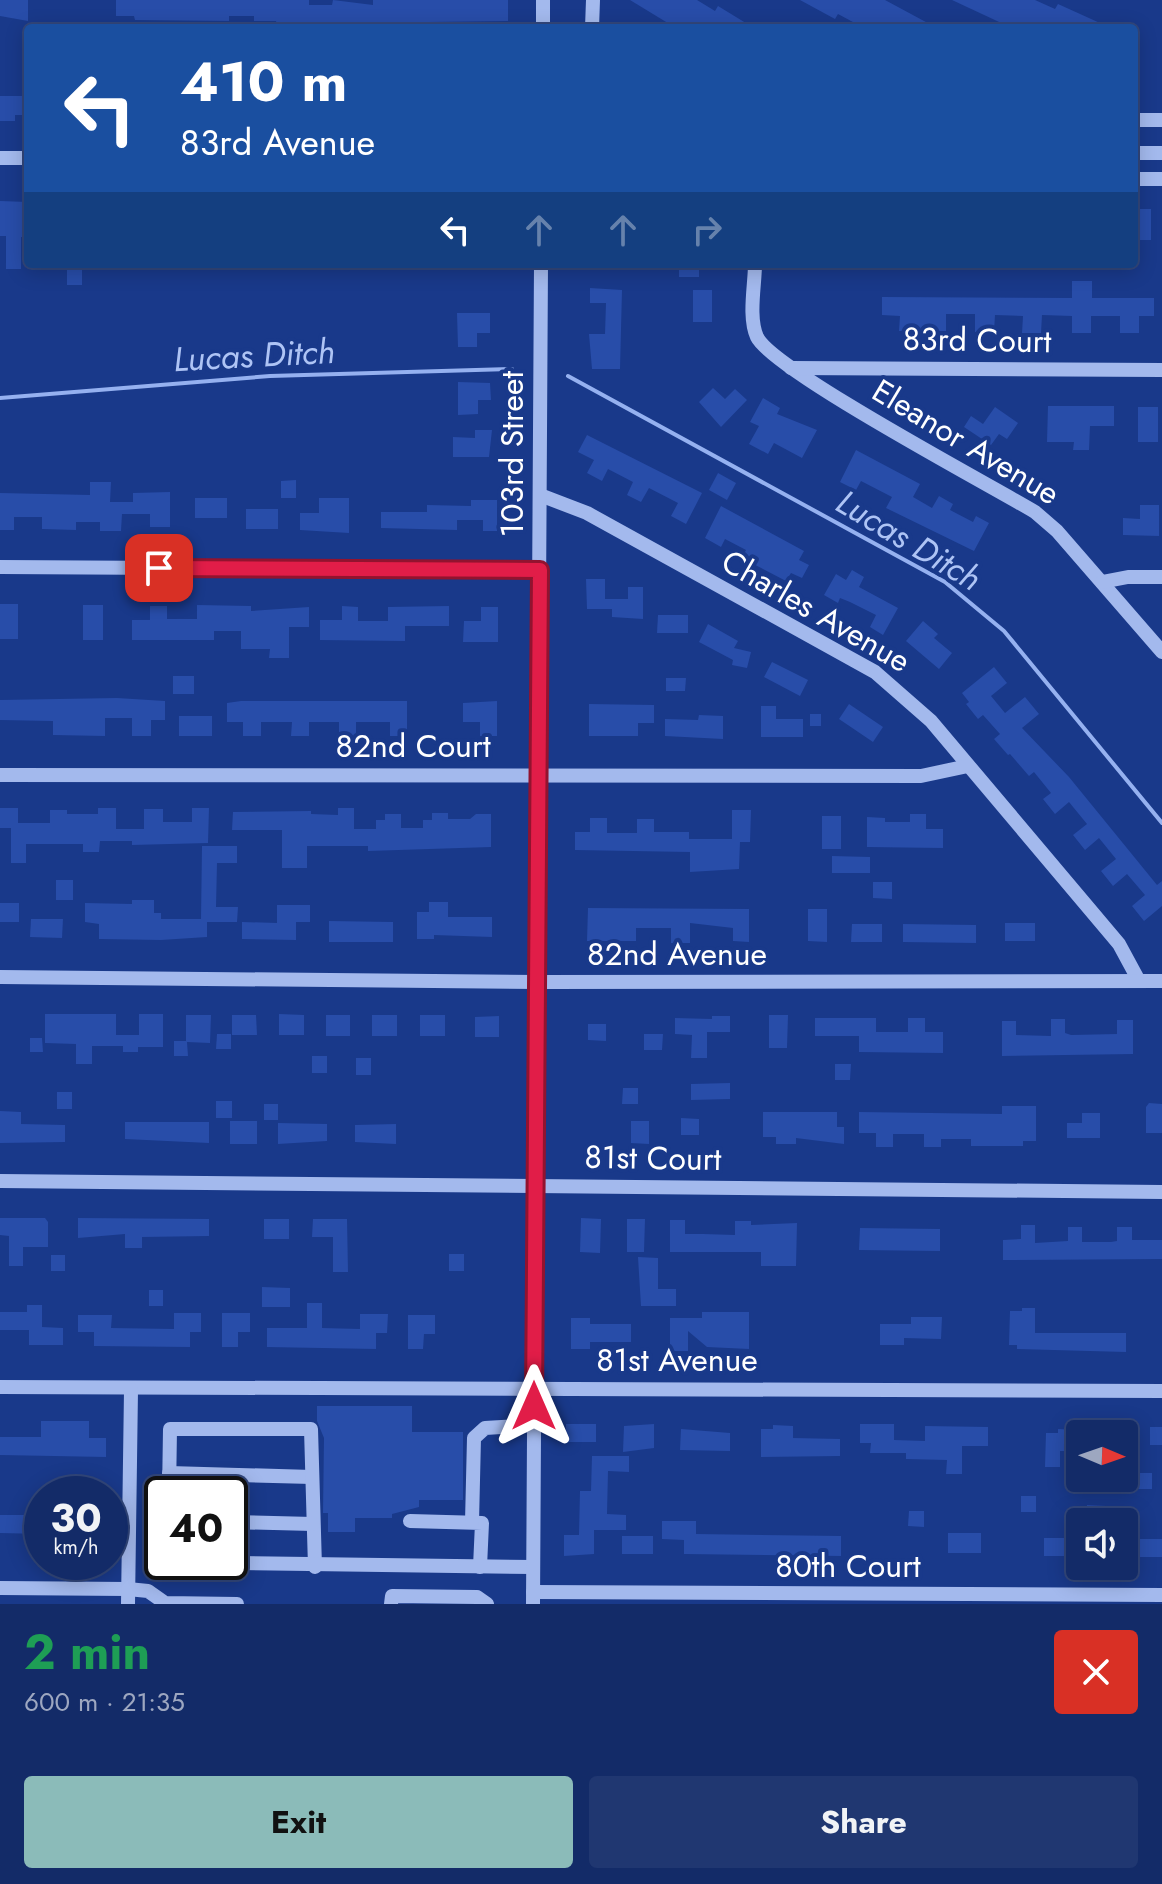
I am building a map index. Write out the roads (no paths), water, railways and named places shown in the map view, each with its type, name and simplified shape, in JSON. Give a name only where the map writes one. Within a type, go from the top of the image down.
[{"type":"street","points":[[543,0],[543,24]]},
{"type":"street","points":[[592,24],[593,0]]},
{"type":"street","points":[[1138,120],[1162,120]]},
{"type":"street","points":[[1138,153],[1162,153]]},
{"type":"street","points":[[0,158],[24,158]]},
{"type":"street","points":[[1138,179],[1162,179]]},
{"type":"street","name":"103rd Street","points":[[533,1598],[541,268]]},
{"type":"street","name":"Eleanor Avenue","points":[[755,268],[757,337],[773,355],[1035,512],[1102,582],[1162,652]]},
{"type":"street","name":"83rd Court","points":[[791,368],[1162,370]]},
{"type":"street","name":"Charles Avenue","points":[[540,495],[587,513],[875,672],[914,703],[1119,944],[1139,981]]},
{"type":"street","points":[[0,567],[540,570]]},
{"type":"street","points":[[1102,582],[1128,577],[1162,577]]},
{"type":"street","name":"82nd Court","points":[[0,775],[921,776],[968,766]]},
{"type":"street","name":"82nd Avenue","points":[[0,977],[537,982],[1162,981]]},
{"type":"street","name":"81st Court","points":[[0,1181],[1162,1192]]},
{"type":"street","name":"81st Avenue","points":[[0,1387],[131,1390],[534,1387],[1162,1391]]},
{"type":"street","points":[[128,1596],[131,1390]]},
{"type":"street","points":[[472,1522],[474,1438],[485,1428],[534,1425]]},
{"type":"street","points":[[312,1477],[169,1473],[170,1429],[311,1429],[315,1567]]},
{"type":"street","points":[[410,1521],[482,1523],[480,1567]]},
{"type":"street","points":[[248,1522],[313,1524]]},
{"type":"street","points":[[248,1565],[533,1567]]},
{"type":"street","points":[[0,1588],[128,1596],[148,1591],[165,1603],[237,1604]]},
{"type":"street","name":"80th Court","points":[[533,1598],[1162,1595]]},
{"type":"street","points":[[391,1604],[392,1596],[480,1602]]},
{"type":"waterway","name":"Lucas Ditch","points":[[0,398],[270,376],[512,369]]},
{"type":"waterway","name":"Lucas Ditch","points":[[568,376],[945,582],[1004,631],[1162,823]]}]
